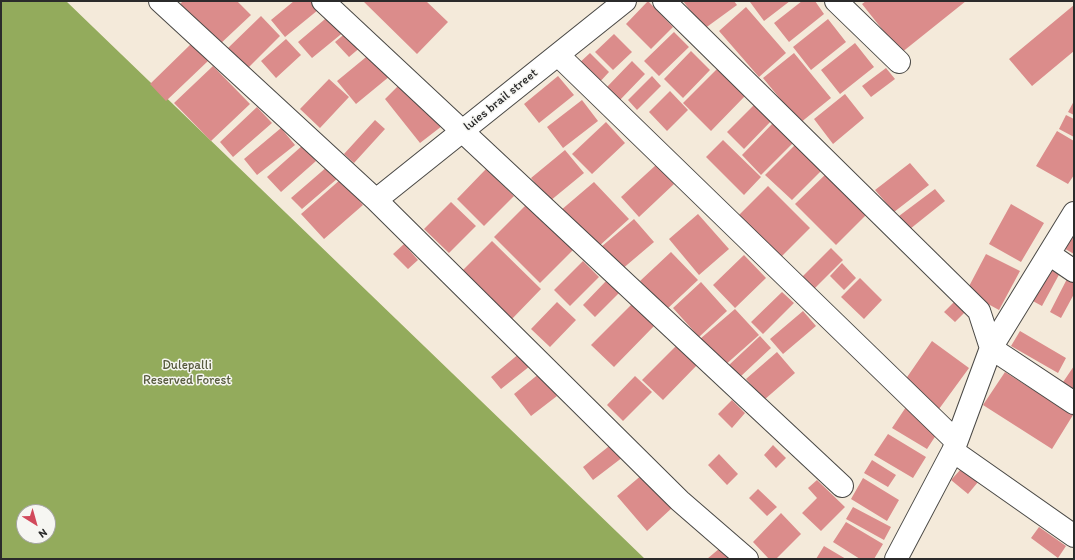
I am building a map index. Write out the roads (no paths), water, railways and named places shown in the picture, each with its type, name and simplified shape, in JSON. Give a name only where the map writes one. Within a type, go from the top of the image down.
[{"type":"street","points":[[160,1],[376,200],[674,495],[747,559]]},
{"type":"street","points":[[323,1],[842,486]]},
{"type":"street","name":"luies brail street","points":[[376,200],[625,1]]},
{"type":"street","points":[[664,1],[979,312],[991,348],[1074,404]]},
{"type":"street","points":[[836,1],[899,62]]},
{"type":"street","points":[[558,55],[954,446],[1074,536]]},
{"type":"street","points":[[899,558],[954,446],[991,348],[1074,213]]},
{"type":"street","points":[[1049,254],[1074,271]]},
{"type":"park label","name":"Dulepalli Reserved Forest","points":[[187,374]]}]
